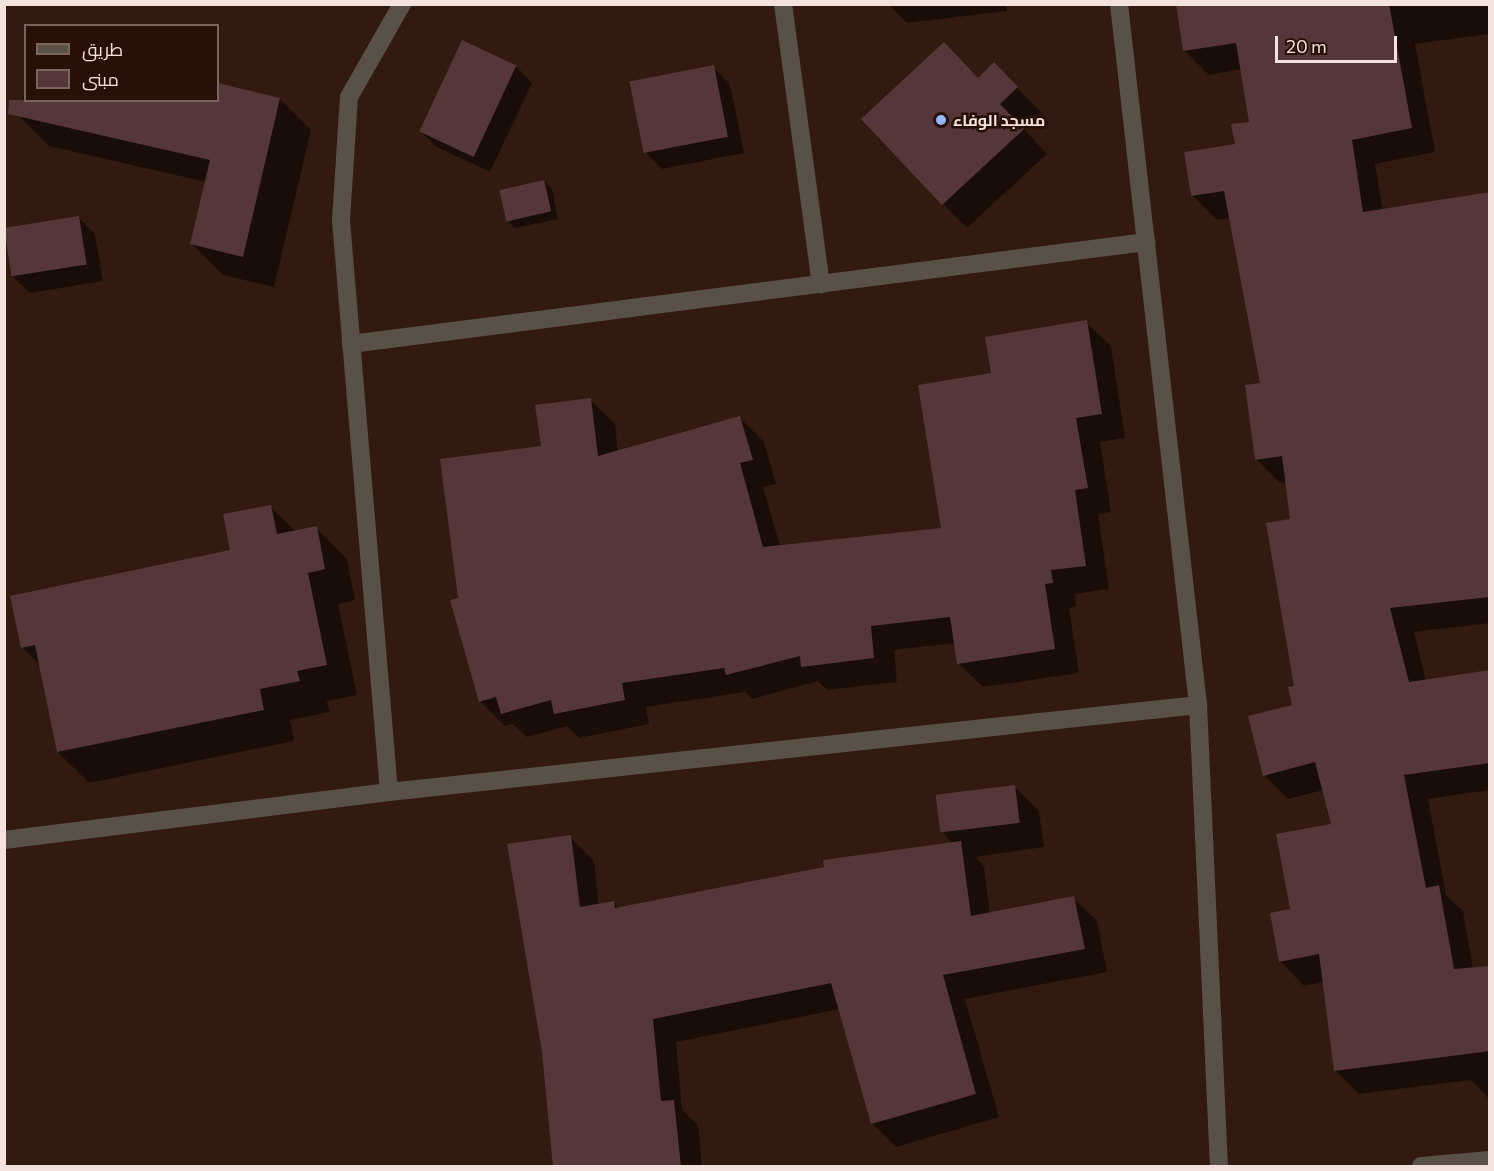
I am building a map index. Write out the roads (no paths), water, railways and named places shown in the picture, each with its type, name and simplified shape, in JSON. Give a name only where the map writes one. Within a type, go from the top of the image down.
[{"type":"street","points":[[389,792],[341,220],[348,97],[402,4]]},
{"type":"street","points":[[783,4],[821,284]]},
{"type":"street","points":[[1119,4],[1198,705],[1219,1167]]},
{"type":"street","points":[[351,344],[1146,242]]},
{"type":"street","points":[[4,840],[389,792],[1198,705]]},
{"type":"street","points":[[1421,1167],[1490,1160]]},
{"type":"place","name":"مسجد الوفاء","points":[[941,120]]}]
